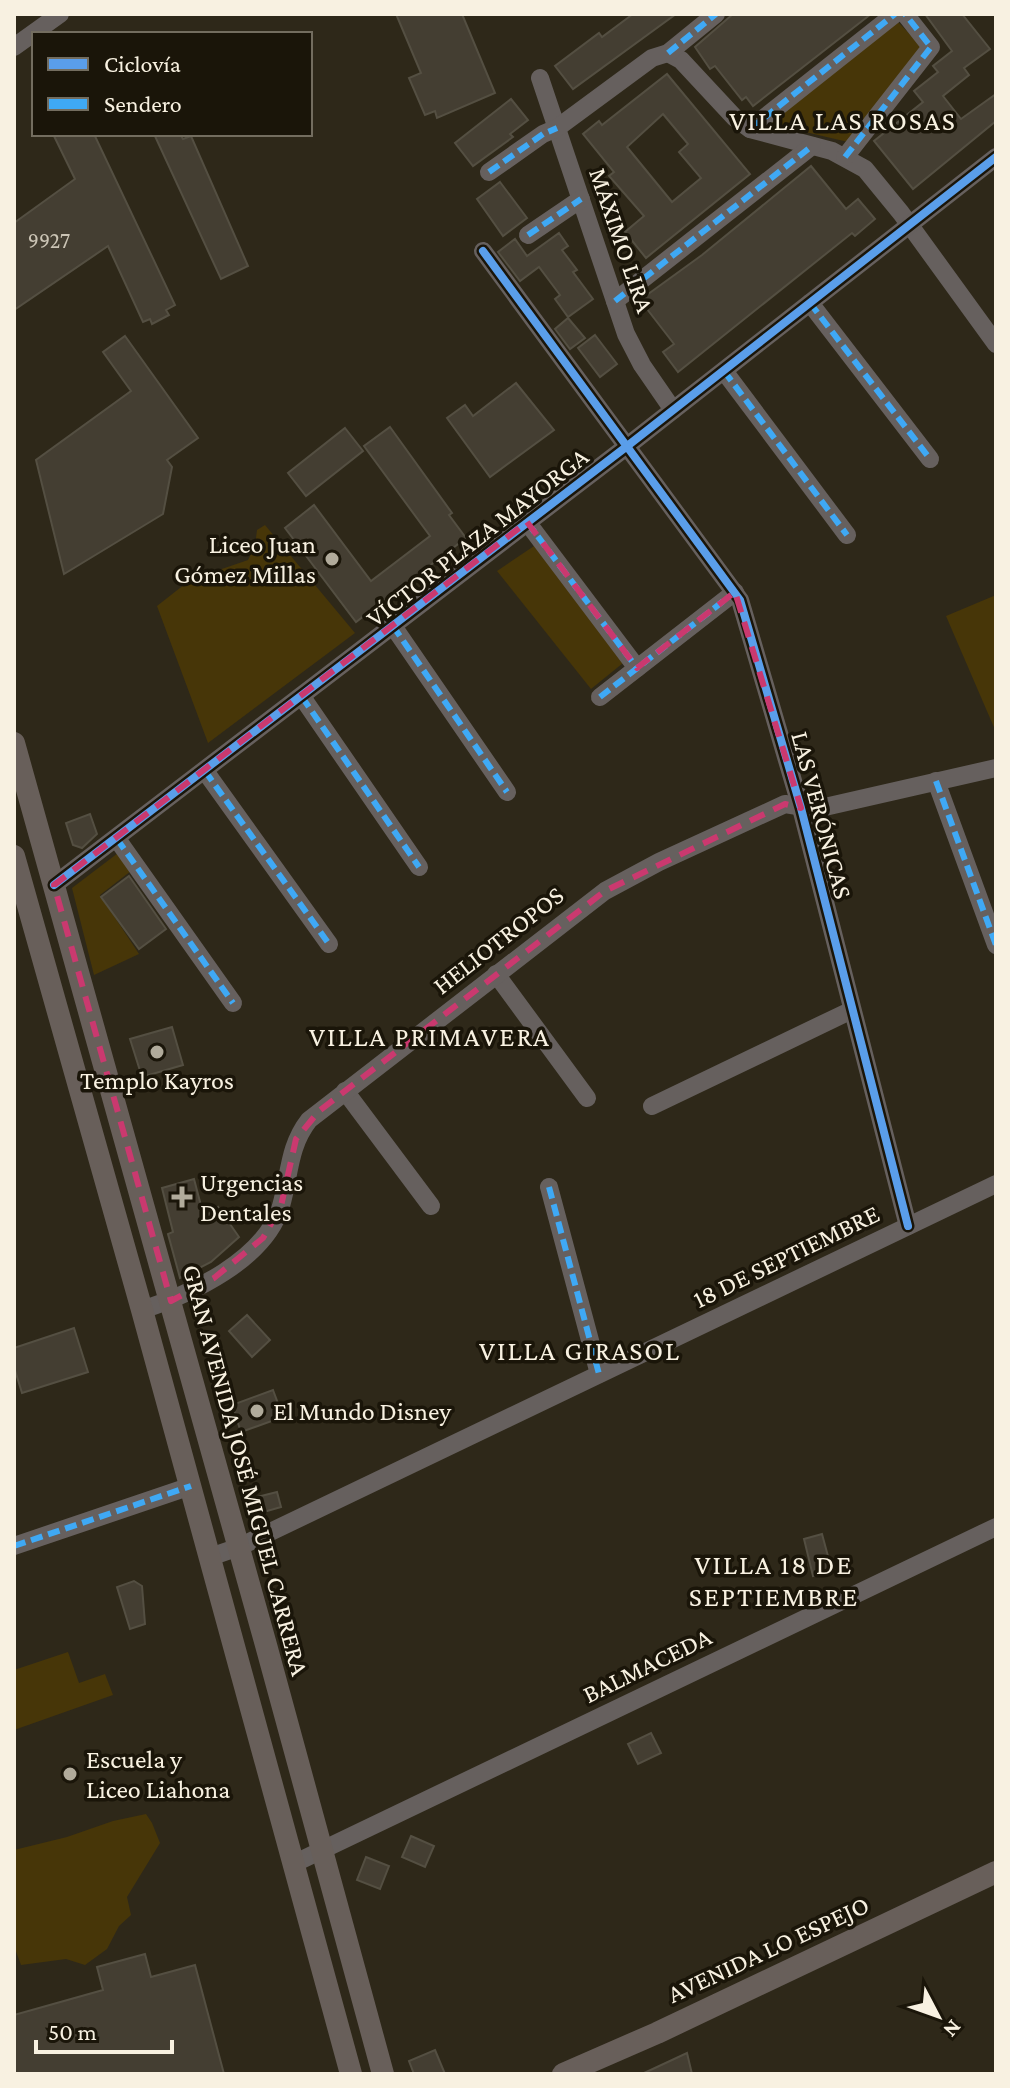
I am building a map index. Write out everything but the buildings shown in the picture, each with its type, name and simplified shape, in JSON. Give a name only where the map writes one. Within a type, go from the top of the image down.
[{"type":"main road","name":"GRAN AVENIDA JOSÉ MIGUEL CARRERA","points":[[14,743],[383,2074]]},
{"type":"main road","points":[[16,862],[33,880],[54,885]]},
{"type":"main road","points":[[16,862],[191,1486],[351,2074]]},
{"type":"main road","name":"AVENIDA LO ESPEJO","points":[[563,2074],[657,2033],[996,1872]]},
{"type":"street","points":[[35,32],[60,14]]},
{"type":"street","points":[[489,172],[543,134],[557,128],[652,58],[668,53],[716,14]]},
{"type":"street","points":[[750,129],[895,14]]},
{"type":"street","points":[[845,157],[931,47],[905,14]]},
{"type":"street","points":[[14,47],[32,34]]},
{"type":"street","points":[[668,53],[681,60],[735,118],[750,129],[845,157],[871,175],[996,344]]},
{"type":"street","name":"MÁXIMO LIRA","points":[[540,78],[626,334],[642,365],[673,410]]},
{"type":"street","points":[[615,301],[812,146]]},
{"type":"street","name":"VÍCTOR PLAZA MAYORGA","points":[[54,885],[626,447],[996,157]]},
{"type":"street","points":[[528,235],[581,199]]},
{"type":"street","name":"LAS VERÓNICAS","points":[[483,251],[735,592],[747,617],[801,808],[908,1226]]},
{"type":"street","points":[[810,303],[930,459]]},
{"type":"street","points":[[724,371],[847,535]]},
{"type":"street","points":[[527,522],[637,668]]},
{"type":"street","points":[[600,697],[735,592]]},
{"type":"street","points":[[393,626],[507,792]]},
{"type":"street","points":[[302,697],[419,867]]},
{"type":"street","name":"HELIOTROPOS","points":[[142,1310],[186,1295],[214,1278],[263,1238],[281,1206],[289,1158],[301,1130],[309,1120],[587,903],[631,876],[785,804],[816,809],[996,768]]},
{"type":"street","points":[[205,771],[329,944]]},
{"type":"street","points":[[936,781],[996,945]]},
{"type":"street","points":[[117,839],[233,1003]]},
{"type":"street","points":[[496,974],[587,1098]]},
{"type":"street","points":[[652,1106],[852,1010]]},
{"type":"street","points":[[345,1091],[431,1206]]},
{"type":"street","name":"18 DE SEPTIEMBRE","points":[[210,1557],[239,1547],[996,1184]]},
{"type":"street","points":[[549,1187],[599,1374]]},
{"type":"street","points":[[14,1546],[191,1486]]},
{"type":"street","name":"BALMACEDA","points":[[293,1864],[996,1527]]},
{"type":"highlighted area","points":[[527,522],[637,668],[735,592],[801,808],[785,804],[605,891],[319,1111],[296,1139],[281,1206],[263,1238],[214,1278],[171,1301],[54,885]]},
{"type":"shaded area","points":[[897,21],[924,49],[848,142],[767,123]]},
{"type":"shaded area","points":[[265,525],[355,633],[208,743],[157,606],[199,573],[213,572],[248,560],[255,546],[257,530]]},
{"type":"shaded area","points":[[537,544],[628,659],[591,689],[497,571]]},
{"type":"shaded area","points":[[996,595],[996,732],[946,616]]},
{"type":"shaded area","points":[[122,850],[136,867],[100,895],[139,954],[94,975],[72,888]]},
{"type":"shaded area","points":[[68,1652],[79,1683],[105,1674],[113,1695],[14,1730],[14,1670]]},
{"type":"shaded area","points":[[146,1814],[160,1843],[127,1897],[131,1915],[119,1926],[107,1949],[85,1965],[66,1959],[21,1965],[14,1946],[14,1850]]},
{"type":"marked path","points":[[668,53],[716,14]]},
{"type":"marked path","points":[[750,129],[895,14]]},
{"type":"marked path","points":[[845,157],[931,47],[905,14]]},
{"type":"marked path","points":[[489,172],[543,134],[557,128]]},
{"type":"marked path","points":[[615,301],[812,146]]},
{"type":"marked path","points":[[528,235],[581,199]]},
{"type":"marked path","points":[[810,303],[930,459]]},
{"type":"marked path","points":[[724,371],[847,535]]},
{"type":"marked path","points":[[527,522],[637,668]]},
{"type":"marked path","points":[[600,697],[735,592]]},
{"type":"marked path","points":[[393,626],[507,792]]},
{"type":"marked path","points":[[302,697],[419,867]]},
{"type":"marked path","points":[[205,771],[329,944]]},
{"type":"marked path","points":[[936,781],[996,945]]},
{"type":"marked path","points":[[117,839],[233,1003]]},
{"type":"marked path","points":[[549,1187],[599,1374]]},
{"type":"marked path","points":[[14,1546],[191,1486]]},
{"type":"cycle path","points":[[54,885],[626,447],[996,157]]},
{"type":"cycle path","points":[[483,251],[740,600],[801,808],[908,1226]]},
{"type":"place","name":"Liceo Juan Gómez Millas","points":[[332,559]]},
{"type":"place","name":"Templo Kayros","points":[[157,1052]]},
{"type":"place","name":"Urgencias Dentales","points":[[182,1197]]},
{"type":"place","name":"El Mundo Disney","points":[[257,1411]]},
{"type":"place","name":"Escuela y Liceo Liahona","points":[[70,1774]]},
{"type":"district","name":"VILLA LAS ROSAS","points":[[843,120]]},
{"type":"district","name":"VILLA PRIMAVERA","points":[[430,1036]]},
{"type":"district","name":"VILLA GIRASOL","points":[[580,1350]]},
{"type":"district","name":"VILLA 18 DE SEPTIEMBRE","points":[[774,1580]]}]
